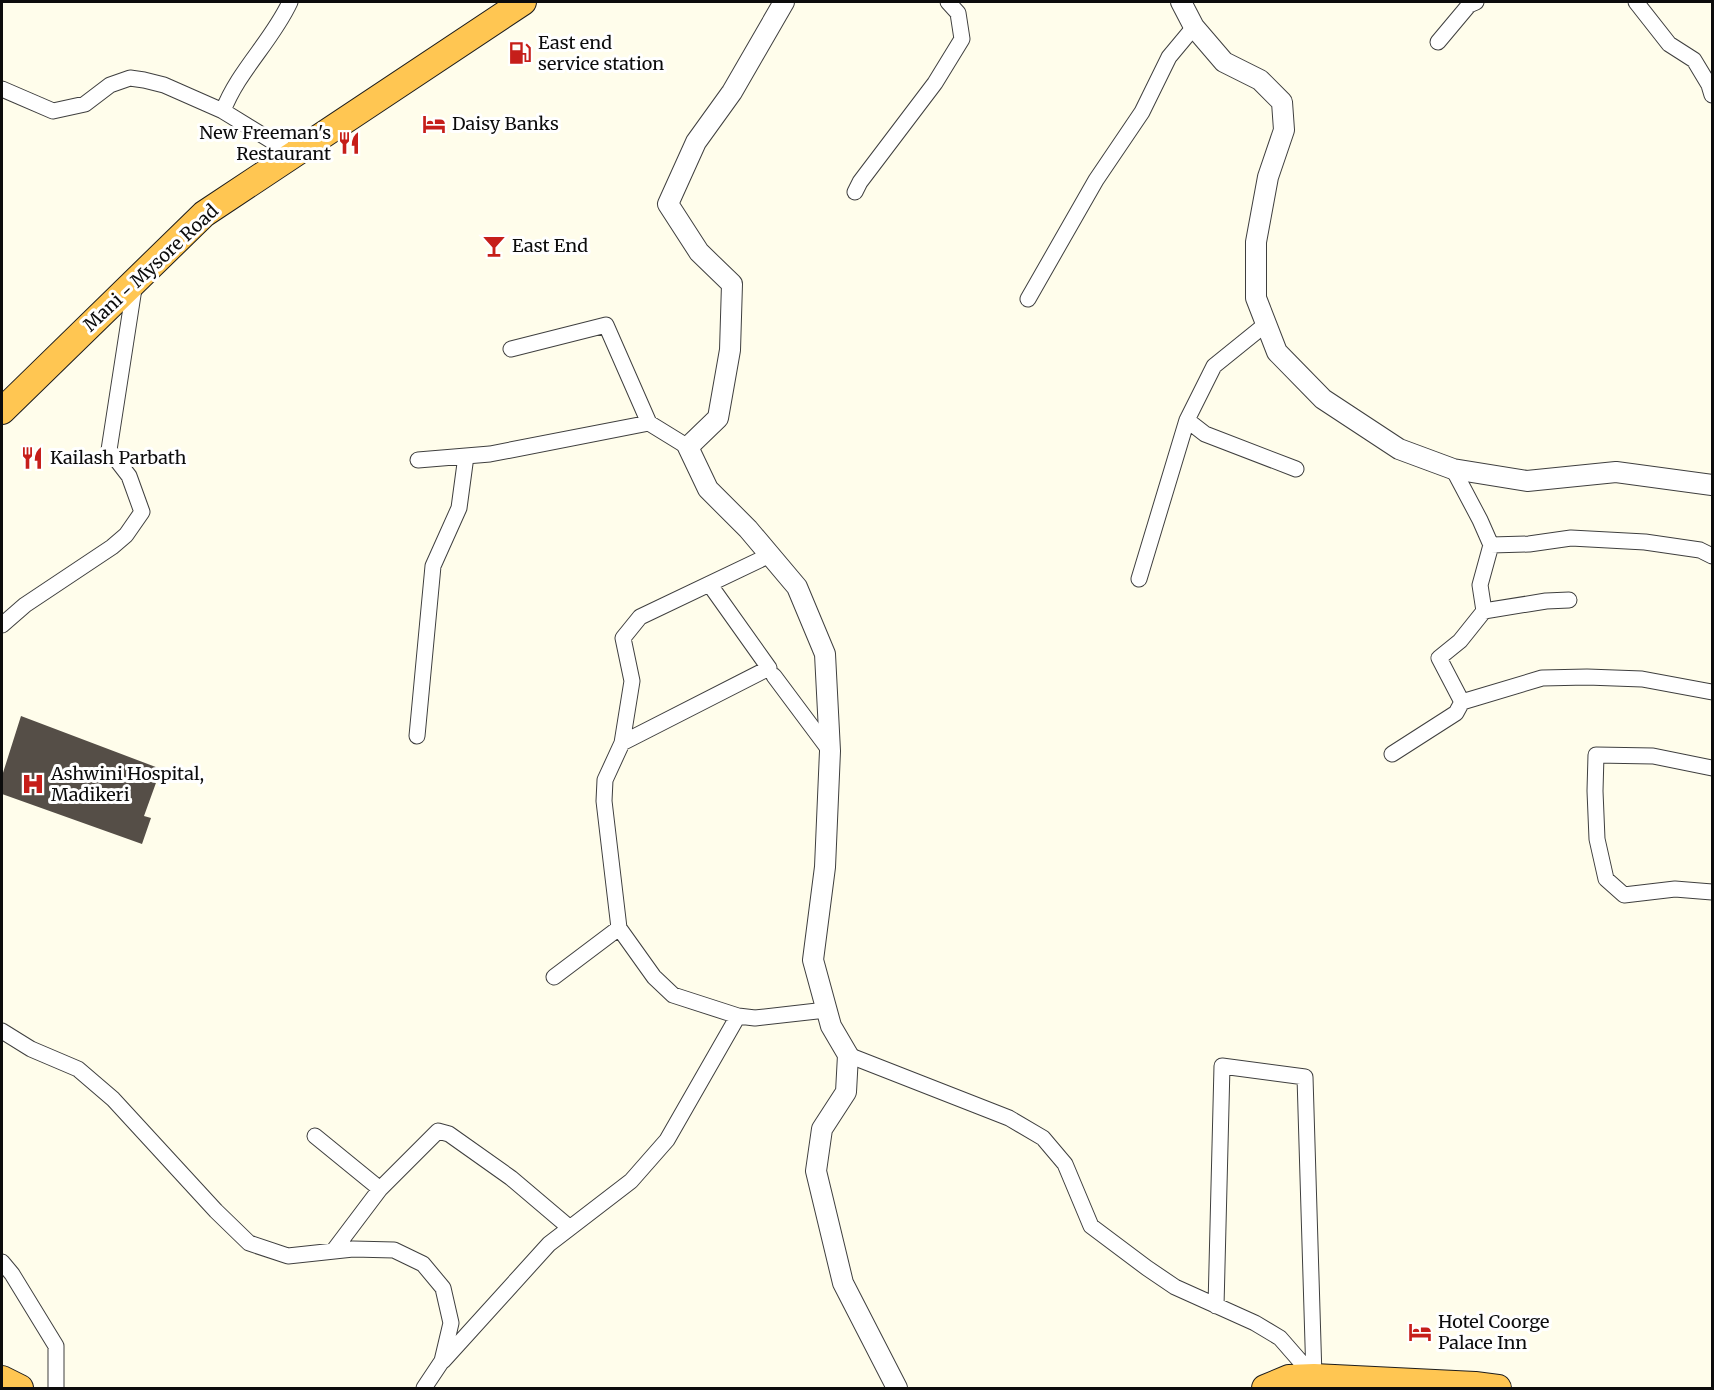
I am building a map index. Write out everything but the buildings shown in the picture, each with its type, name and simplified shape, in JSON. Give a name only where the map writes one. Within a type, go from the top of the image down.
[{"type":"highway","name":"Mani - Mysore Road","points":[[2,411],[204,214],[523,2]]},
{"type":"highway","points":[[1265,1389],[1289,1378],[1314,1377],[1475,1385],[1498,1389]]},
{"type":"highway","points":[[2,1379],[20,1389]]},
{"type":"street","points":[[223,111],[230,93],[280,22],[290,2]]},
{"type":"street","points":[[688,447],[718,418],[730,350],[732,284],[699,252],[668,204],[696,142],[732,92],[784,2]]},
{"type":"street","points":[[855,192],[962,39],[958,12],[948,2]]},
{"type":"street","points":[[1181,2],[1194,27],[1224,62],[1260,80],[1282,102],[1284,130],[1268,177],[1256,242],[1256,298],[1277,352],[1323,399],[1399,449],[1453,469],[1527,481],[1616,472],[1713,485]]},
{"type":"street","points":[[1636,2],[1669,44],[1694,60],[1713,95]]},
{"type":"street","points":[[1438,42],[1471,3]]},
{"type":"street","points":[[1028,299],[1096,180],[1142,112],[1168,57],[1194,27]]},
{"type":"street","points":[[2,89],[53,111],[85,104],[110,85],[130,78],[164,85],[223,111],[293,154]]},
{"type":"street","points":[[2,625],[25,605],[112,547],[126,535],[142,512],[129,476],[109,450],[135,282]]},
{"type":"street","points":[[1139,579],[1187,420],[1214,366],[1266,324]]},
{"type":"street","points":[[512,349],[606,325],[649,423],[688,447],[708,489],[748,530],[797,587],[825,654],[830,751],[825,867],[813,960],[831,1026],[848,1055],[846,1092],[822,1129],[816,1171],[843,1283],[897,1389]]},
{"type":"street","points":[[1187,420],[1205,434],[1296,469]]},
{"type":"street","points":[[418,460],[490,454],[649,423]]},
{"type":"street","points":[[417,736],[433,566],[459,508],[466,456]]},
{"type":"street","points":[[1453,469],[1491,545],[1480,585],[1484,611]]},
{"type":"street","points":[[1491,545],[1529,544],[1571,538],[1645,542],[1700,550],[1713,556]]},
{"type":"street","points":[[770,555],[640,617],[623,638],[632,681],[622,743],[605,780],[604,801],[620,928],[654,977],[673,995],[738,1016],[755,1018],[826,1010]]},
{"type":"street","points":[[622,743],[769,668],[710,585]]},
{"type":"street","points":[[1462,702],[1439,657],[1460,641],[1484,611],[1546,601],[1569,600]]},
{"type":"street","points":[[774,676],[830,751]]},
{"type":"street","points":[[1392,754],[1456,713],[1462,702],[1542,678],[1587,676],[1642,679],[1713,692]]},
{"type":"street","points":[[1713,768],[1653,756],[1596,755],[1594,791],[1597,839],[1606,879],[1624,895],[1675,889],[1713,892]]},
{"type":"street","points":[[554,977],[620,928]]},
{"type":"street","points":[[424,1389],[442,1361],[549,1244],[631,1181],[667,1140],[738,1016]]},
{"type":"street","points":[[2,1030],[31,1048],[78,1069],[105,1091],[216,1211],[249,1243],[288,1256],[334,1251],[394,1250],[423,1264],[443,1288],[451,1323],[442,1361]]},
{"type":"street","points":[[848,1055],[1009,1118],[1043,1138],[1065,1164],[1091,1226],[1175,1287],[1255,1323],[1280,1338],[1314,1377]]},
{"type":"street","points":[[1216,1306],[1222,1066],[1305,1077],[1314,1377]]},
{"type":"street","points":[[334,1251],[381,1190],[438,1131],[449,1134],[511,1178],[570,1228]]},
{"type":"street","points":[[315,1136],[381,1190]]},
{"type":"street","points":[[2,1262],[12,1274],[56,1347],[56,1389]]},
{"type":"place","name":"East end service station","points":[[520,53]]},
{"type":"place","name":"Daisy Banks","points":[[434,124]]},
{"type":"place","name":"New Freeman's Restaurant","points":[[349,143]]},
{"type":"place","name":"East End","points":[[494,246]]},
{"type":"place","name":"Kailash Parbath","points":[[32,458]]},
{"type":"place","name":"Ashwini Hospital, Madikeri","points":[[33,784]]},
{"type":"place","name":"Hotel Coorge Palace Inn","points":[[1420,1332]]}]
